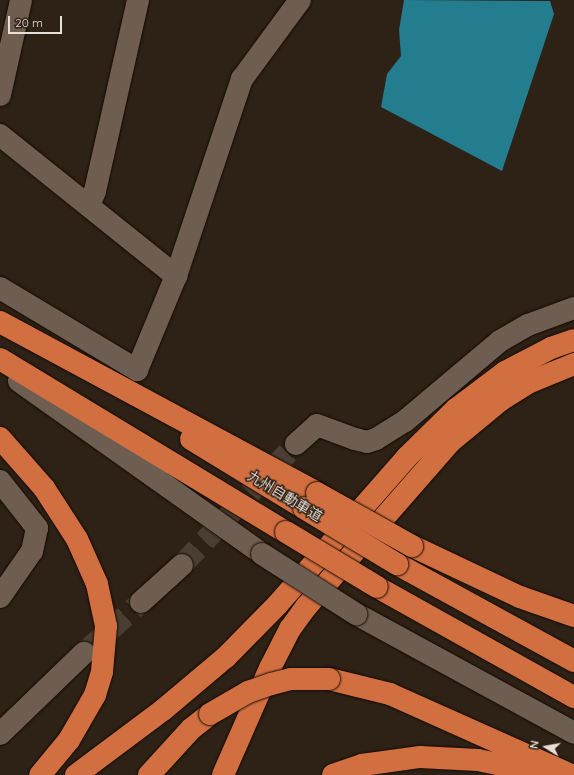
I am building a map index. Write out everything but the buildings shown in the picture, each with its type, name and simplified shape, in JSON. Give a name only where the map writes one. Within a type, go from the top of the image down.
[{"type":"highway","name":"九州自動車道","points":[[0,322],[310,500],[397,564],[574,661]]},
{"type":"highway","points":[[76,775],[163,710],[226,657],[278,604],[407,457],[456,409],[505,372],[545,350],[574,340]]},
{"type":"highway","points":[[0,359],[377,587],[574,697]]},
{"type":"highway","points":[[223,775],[246,719],[287,635],[303,611],[423,471],[450,442],[502,400],[530,382],[574,364]]},
{"type":"highway","points":[[0,438],[44,488],[65,519],[91,569],[104,612],[106,650],[102,672],[95,695],[69,740],[40,775]]},
{"type":"highway","points":[[310,500],[412,546],[487,583],[552,609],[574,616]]},
{"type":"highway","points":[[149,775],[191,729],[210,714],[248,692],[270,684],[298,678],[329,679],[390,694],[571,775]]},
{"type":"highway","points":[[212,775],[246,719]]},
{"type":"highway","points":[[333,775],[362,765],[420,758],[478,760],[551,775]]},
{"type":"street","points":[[0,95],[21,0]]},
{"type":"street","points":[[89,206],[95,191],[138,0]]},
{"type":"street","points":[[0,288],[137,370],[176,276],[242,79],[300,0]]},
{"type":"street","points":[[0,135],[176,276]]},
{"type":"street","points":[[296,444],[317,425],[367,442],[380,437],[405,421],[500,341],[528,324],[574,308]]},
{"type":"street","points":[[0,367],[262,554],[356,614],[574,733]]},
{"type":"street","points":[[0,481],[37,528],[32,551],[0,597]]},
{"type":"street","points":[[141,602],[182,565]]},
{"type":"street","points":[[552,609],[574,621]]},
{"type":"street","points":[[0,734],[84,653]]},
{"type":"water","points":[[404,0],[550,1],[554,14],[502,171],[381,107],[387,74],[401,56],[399,30]]},
{"type":"tunnel","points":[[182,565],[296,444]]},
{"type":"tunnel","points":[[84,653],[141,602]]}]
